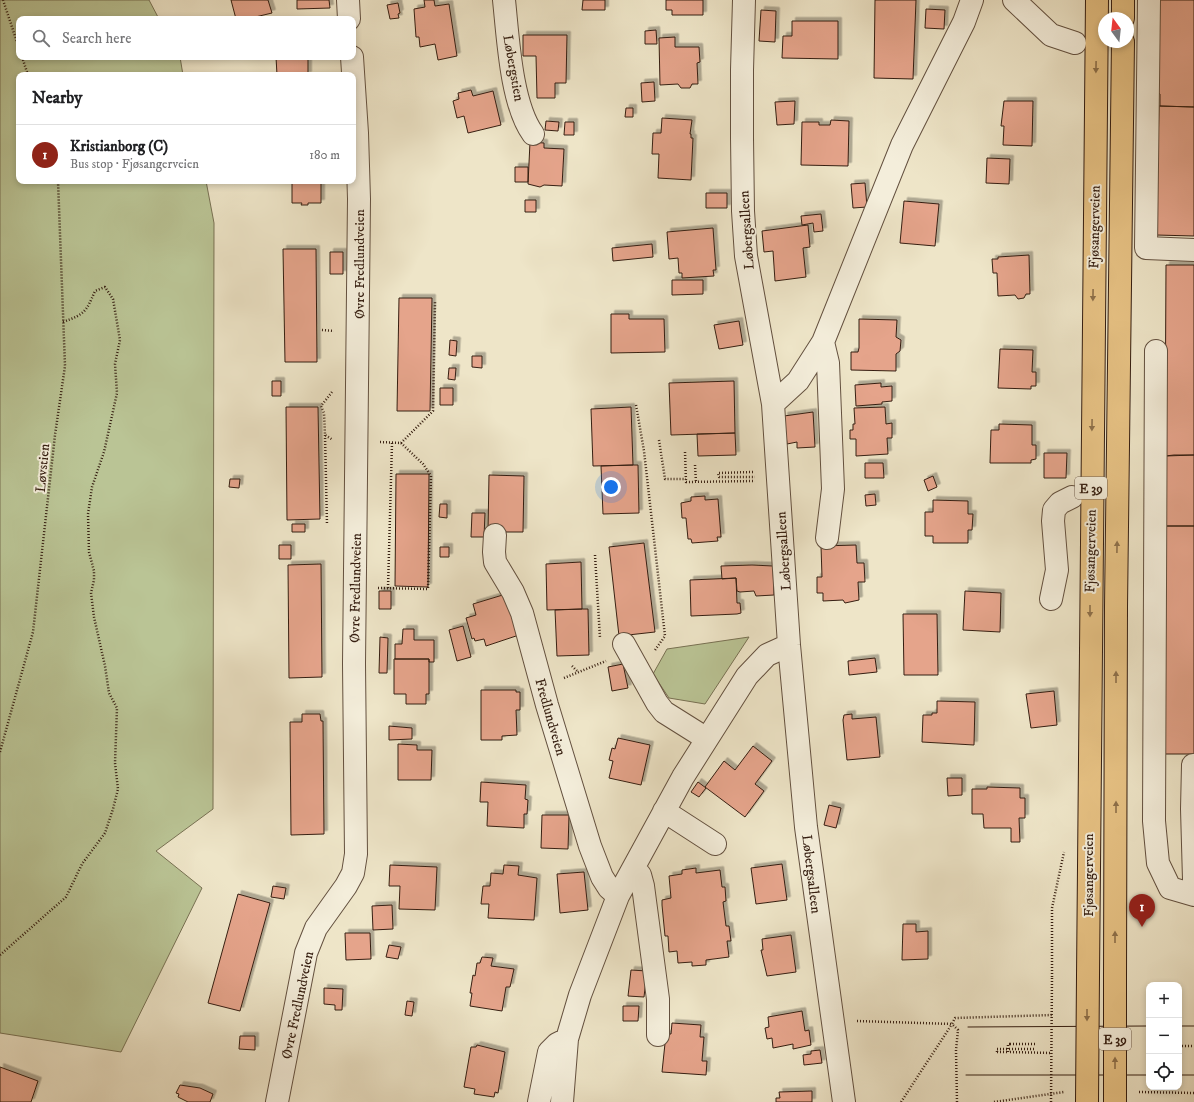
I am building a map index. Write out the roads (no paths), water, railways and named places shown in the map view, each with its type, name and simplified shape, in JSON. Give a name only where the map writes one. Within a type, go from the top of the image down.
[{"type":"highway","name":"Fjøsangerveien","points":[[1087,1102],[1097,0]]},
{"type":"highway","points":[[1123,0],[1123,12]]},
{"type":"highway","name":"Fjøsangerveien","points":[[1115,1102],[1116,600],[1123,48]]},
{"type":"street","points":[[348,0],[349,16]]},
{"type":"street","name":"Løbergstien","points":[[504,0],[507,31],[518,98],[522,114],[533,134]]},
{"type":"street","name":"Løbergsalleen","points":[[744,0],[742,138],[743,211],[746,256],[773,404],[789,645],[807,835],[844,1102]]},
{"type":"street","points":[[773,404],[798,381],[823,342],[902,145],[964,22],[972,0]]},
{"type":"street","points":[[1014,0],[1051,35],[1075,43]]},
{"type":"street","points":[[1149,0],[1146,248],[1194,250]]},
{"type":"street","name":"Øvre Fredlundveien","points":[[352,60],[353,72]]},
{"type":"street","name":"Øvre Fredlundveien","points":[[277,1102],[306,953],[316,928],[346,886],[353,873],[356,854],[354,760],[359,200],[356,108]]},
{"type":"street","points":[[823,342],[828,363],[833,489],[827,538]]},
{"type":"street","points":[[1156,351],[1154,821],[1158,863],[1170,888],[1194,895]]},
{"type":"street","name":"Fjøsangerveien","points":[[1051,599],[1057,570],[1054,510],[1060,503],[1072,497]]},
{"type":"street","name":"Fredlundveien","points":[[495,535],[495,562],[513,592],[522,613],[542,686],[590,846],[602,877],[618,896]]},
{"type":"street","points":[[562,1102],[567,1039],[580,995],[618,896],[664,812],[707,739],[747,676],[767,656],[789,645]]},
{"type":"street","points":[[628,651],[657,703],[664,712],[707,739]]},
{"type":"street","points":[[1194,765],[1192,809],[1194,880]]},
{"type":"street","points":[[664,812],[715,844]]},
{"type":"street","points":[[634,868],[640,876],[643,886],[658,999],[658,1035]]},
{"type":"street","points":[[539,1102],[549,1052],[557,1044],[567,1039]]},
{"type":"tram line","points":[[968,1027],[1146,1026]]},
{"type":"tram line","points":[[1182,1026],[1194,1026]]},
{"type":"tram line","points":[[966,1075],[1146,1075]]},
{"type":"tram line","points":[[1182,1075],[1194,1075]]},
{"type":"place","name":"Kristianborg (C)","points":[[1142,927]]}]
